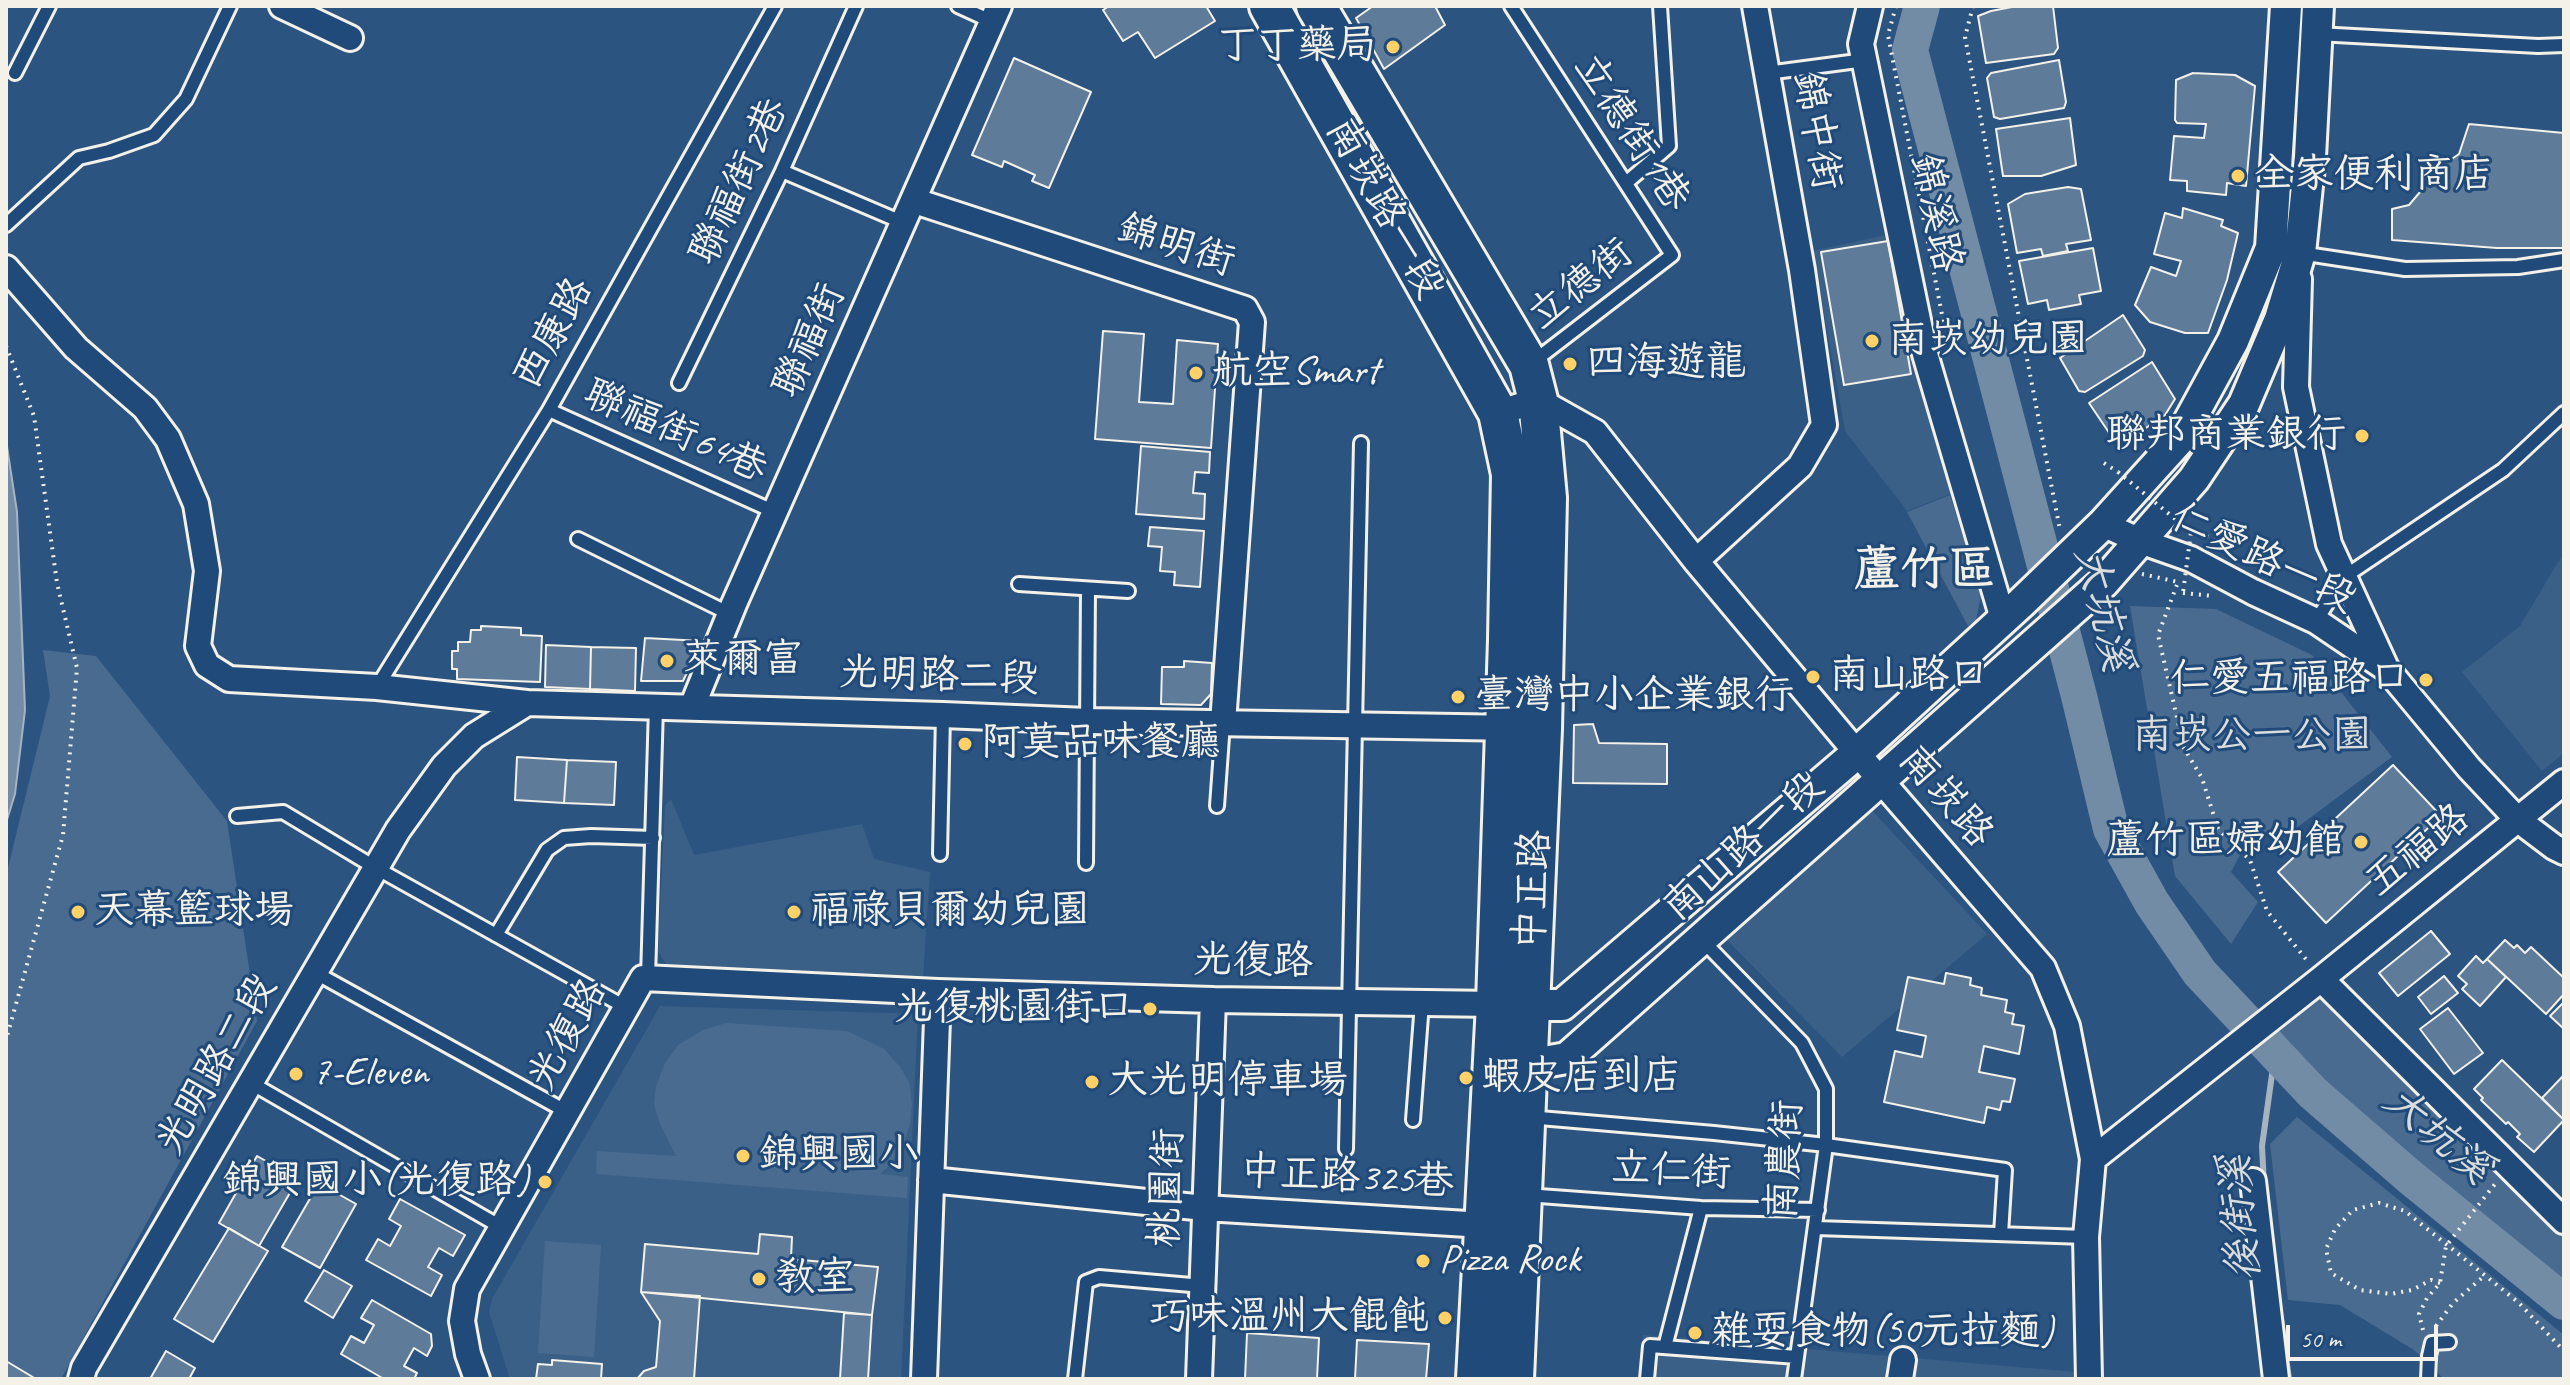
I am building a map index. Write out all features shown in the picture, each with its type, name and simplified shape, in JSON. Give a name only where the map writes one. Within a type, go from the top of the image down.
[{"type":"main road","name":"南崁路一段","points":[[1269,6],[1498,413]]},
{"type":"main road","name":"南崁路一段","points":[[1316,6],[1533,383]]},
{"type":"main road","name":"中正路","points":[[1476,1379],[1484,1225],[1510,1064],[1523,728],[1547,498],[1533,383]]},
{"type":"main road","name":"中正路","points":[[1498,413],[1511,474],[1523,728]]},
{"type":"main road","name":"中正路","points":[[1510,1064],[1524,1117],[1514,1379]]},
{"type":"street","points":[[282,6],[350,38]]},
{"type":"street","name":"錦中街","points":[[1696,561],[1800,466],[1824,425],[1802,270],[1755,6]]},
{"type":"street","name":"錦溪路","points":[[1870,6],[1861,44],[1925,354],[2012,611]]},
{"type":"street","points":[[2068,545],[2103,524],[2179,440],[2233,341],[2271,248],[2286,6]]},
{"type":"street","name":"聯福街","points":[[692,707],[730,614],[996,14]]},
{"type":"street","points":[[2140,541],[2194,479],[2244,404],[2280,319],[2300,253],[2310,157],[2317,20]]},
{"type":"street","name":"錦明街","points":[[915,201],[1245,309],[1252,322],[1223,723]]},
{"type":"street","name":"仁愛路一段","points":[[2300,253],[2296,387],[2329,544],[2386,668],[2469,768],[2517,819],[2564,852]]},
{"type":"street","points":[[6,268],[76,348],[145,408],[168,439],[196,504],[207,571],[198,646],[207,665],[229,679],[377,687],[527,703]]},
{"type":"street","points":[[1498,413],[1533,383]]},
{"type":"street","name":"南崁路","points":[[1533,383],[1595,432],[1696,561],[2043,968],[2067,1026],[2093,1159],[2086,1237],[2089,1379]]},
{"type":"street","name":"仁愛路一段","points":[[2103,524],[2191,559],[2316,621],[2386,668]]},
{"type":"street","name":"南山路一段","points":[[1510,1064],[1567,1058],[1879,779],[2032,648],[2104,582],[2140,541]]},
{"type":"street","name":"南山路一段","points":[[1512,1005],[1562,1005],[1857,753],[2012,611],[2068,545]]},
{"type":"street","name":"光明路二段","points":[[81,1379],[84,1368],[398,830],[444,766],[474,736],[527,703],[1088,721],[1523,728]]},
{"type":"street","name":"五福路","points":[[2093,1159],[2205,1073],[2564,782]]},
{"type":"street","name":"光復路","points":[[477,1379],[464,1332],[467,1289],[643,978],[938,992],[1512,1005]]},
{"type":"street","points":[[2321,979],[2564,1221]]},
{"type":"street","points":[[924,1379],[938,992]]},
{"type":"street","name":"桃園街","points":[[1199,1379],[1213,1000]]},
{"type":"street","name":"中正路325巷","points":[[931,1180],[1205,1208],[1484,1225]]},
{"type":"street","points":[[2253,1181],[2276,1379]]},
{"type":"lane","points":[[15,73],[49,6]]},
{"type":"lane","points":[[6,225],[79,158],[154,135],[186,99],[230,6]]},
{"type":"lane","name":"西康路","points":[[377,687],[549,410],[775,6]]},
{"type":"lane","name":"聯福街2巷","points":[[679,383],[782,171],[856,6]]},
{"type":"lane","points":[[958,6],[996,14]]},
{"type":"lane","name":"立德街1巷","points":[[1511,6],[1672,255]]},
{"type":"lane","points":[[1626,183],[1669,146],[1660,6]]},
{"type":"lane","points":[[2317,20],[2538,46],[2564,45]]},
{"type":"lane","points":[[1767,73],[1865,60]]},
{"type":"lane","points":[[782,171],[904,223]]},
{"type":"lane","points":[[2300,253],[2405,269],[2518,267],[2564,260]]},
{"type":"lane","name":"立德街","points":[[1533,383],[1672,255]]},
{"type":"lane","name":"聯福街64巷","points":[[549,410],[775,512]]},
{"type":"lane","points":[[2316,621],[2344,577],[2503,470],[2564,413]]},
{"type":"lane","points":[[1346,1149],[1361,443]]},
{"type":"lane","points":[[578,539],[730,614]]},
{"type":"lane","points":[[1019,584],[1128,591]]},
{"type":"lane","points":[[1086,863],[1088,590]]},
{"type":"lane","points":[[648,978],[656,707]]},
{"type":"lane","points":[[940,854],[943,715]]},
{"type":"lane","points":[[1217,806],[1223,723]]},
{"type":"lane","points":[[237,816],[283,812],[376,868],[627,1008]]},
{"type":"lane","points":[[496,935],[547,850],[564,838],[653,838]]},
{"type":"lane","name":"南農街","points":[[1702,940],[1802,1043],[1826,1089],[1826,1145],[1794,1379]]},
{"type":"lane","points":[[314,972],[569,1113]]},
{"type":"lane","points":[[1413,1120],[1422,1003]]},
{"type":"lane","points":[[251,1083],[501,1227]]},
{"type":"lane","points":[[1524,1117],[1826,1145],[2005,1170],[2001,1234]]},
{"type":"lane","name":"立仁街","points":[[1521,1194],[1701,1208],[1818,1210]]},
{"type":"lane","points":[[1665,1347],[1701,1208]]},
{"type":"lane","points":[[1816,1228],[2086,1237]]},
{"type":"lane","points":[[1075,1379],[1086,1282],[1099,1277],[1203,1286]]},
{"type":"lane","points":[[2428,1379],[2432,1343],[2449,1342]]},
{"type":"lane","points":[[1647,1379],[1650,1346],[1797,1357]]},
{"type":"path","points":[[1896,6],[1888,35],[1952,365]]},
{"type":"path","points":[[1973,6],[1965,37],[2068,545]]},
{"type":"path","points":[[6,346],[34,416],[57,583],[77,668],[63,835],[6,1040]]},
{"type":"path","points":[[2104,463],[2191,532],[2234,544]]},
{"type":"path","points":[[2191,532],[2183,593],[2219,597]]},
{"type":"path","points":[[2133,572],[2178,582],[2158,635],[2184,748],[2202,778],[2218,829],[2250,860],[2267,911],[2321,979]]},
{"type":"path","points":[[2432,1343],[2422,1328],[2419,1314],[2440,1283],[2446,1246],[2495,1185]]},
{"type":"path","points":[[2440,1283],[2431,1280],[2412,1290],[2391,1294],[2360,1290],[2331,1273],[2326,1249],[2335,1229],[2353,1210],[2379,1203],[2405,1211],[2518,1302],[2564,1351]]},
{"type":"path","points":[[2422,1328],[2439,1325],[2453,1303],[2484,1276]]},
{"type":"shaded area","name":"南崁幼兒園","points":[[1891,234],[1950,494],[1907,511],[1845,431],[1813,251]]},
{"type":"shaded area","points":[[6,440],[17,512],[25,710],[15,794],[6,823]]},
{"type":"shaded area","points":[[2564,556],[2564,753],[2542,771],[2462,672],[2520,626]]},
{"type":"shaded area","name":"福祿貝爾幼兒園","points":[[671,799],[694,855],[862,824],[874,859],[930,872],[923,978],[670,971],[658,951],[665,806]]},
{"type":"shaded area","points":[[1863,801],[1987,934],[1842,1057],[1723,936]]},
{"type":"shaded area","name":"錦興國小","points":[[660,1006],[918,1014],[901,1379],[510,1379],[489,1312],[492,1299]]},
{"type":"shaded area","points":[[1643,1335],[2076,1372],[2075,1379],[1642,1379]]},
{"type":"green space","points":[[1950,495],[1981,596],[1976,620],[1968,626],[1907,512]]},
{"type":"green space","name":"南崁公一公園","points":[[2130,606],[2216,609],[2312,655],[2392,757],[2291,832],[2250,836],[2231,872],[2258,902],[2231,944],[2175,876]]},
{"type":"green space","points":[[43,650],[96,656],[227,821],[257,1021],[61,1379],[6,1379],[6,876],[50,696]]},
{"type":"green space","points":[[2321,979],[2564,1221],[2564,1293],[2509,1257],[2345,1101],[2306,1081],[2255,1031]]},
{"type":"green space","points":[[726,1023],[847,1031],[884,1049],[909,1082],[912,1104],[903,1146],[880,1174],[908,1177],[907,1198],[596,1174],[597,1151],[676,1156],[654,1105],[656,1087],[664,1065],[678,1045],[703,1030]]},
{"type":"green space","points":[[2297,1117],[2564,1335],[2564,1379],[2444,1379],[2414,1350],[2340,1305],[2288,1300],[2270,1144]]},
{"type":"green space","points":[[545,1241],[601,1245],[594,1357],[538,1353]]},
{"type":"building","points":[[1109,6],[1206,6],[1215,21],[1155,58],[1138,32],[1123,41],[1103,10]]},
{"type":"building","name":"丁丁藥局","points":[[1373,6],[1435,6],[1445,25],[1384,69],[1356,18]]},
{"type":"building","points":[[2017,6],[2053,6],[2058,48],[2054,54],[1986,63],[1978,16]]},
{"type":"building","points":[[1014,58],[1091,92],[1049,188],[1032,181],[1035,175],[1004,161],[1002,167],[972,155]]},
{"type":"building","points":[[2059,60],[2066,102],[2064,108],[2000,119],[1994,117],[1987,78],[1991,73]]},
{"type":"building","points":[[2193,73],[2235,75],[2255,86],[2246,186],[2227,183],[2226,195],[2187,191],[2187,181],[2170,180],[2174,136],[2204,138],[2206,124],[2177,123],[2175,120],[2176,80]]},
{"type":"building","points":[[2070,118],[2076,165],[2041,176],[2003,176],[1996,129]]},
{"type":"building","points":[[2469,124],[2564,133],[2564,248],[2497,248],[2392,240],[2392,209],[2409,205],[2443,165],[2459,154]]},
{"type":"building","points":[[2068,187],[2081,189],[2091,240],[2066,244],[2068,251],[2043,256],[2041,249],[2017,253],[2008,204],[2025,194]]},
{"type":"building","points":[[2183,208],[2223,220],[2221,226],[2238,233],[2227,280],[2208,333],[2185,333],[2150,322],[2135,305],[2151,267],[2176,276],[2181,261],[2154,254],[2165,213],[2182,218]]},
{"type":"building","points":[[1888,241],[1911,374],[1844,385],[1821,252]]},
{"type":"building","points":[[2093,248],[2101,291],[2079,295],[2081,304],[2049,310],[2047,300],[2028,304],[2019,261]]},
{"type":"building","points":[[2123,315],[2145,350],[2143,356],[2085,392],[2079,391],[2060,358]]},
{"type":"building","name":"航空Smart","points":[[1103,331],[1144,334],[1139,402],[1173,404],[1177,340],[1218,344],[1211,448],[1095,439]]},
{"type":"building","points":[[2152,362],[2175,399],[2165,415],[2137,434],[2116,443],[2089,403]]},
{"type":"building","points":[[1141,446],[1210,452],[1209,473],[1195,472],[1193,493],[1205,494],[1204,519],[1136,514]]},
{"type":"building","points":[[1150,527],[1204,531],[1200,587],[1174,585],[1175,572],[1160,571],[1162,547],[1148,546]]},
{"type":"building","points":[[481,626],[521,628],[521,635],[542,636],[540,682],[457,679],[457,669],[452,669],[452,651],[458,651],[458,642],[470,642],[471,630],[481,630]]},
{"type":"building","name":"萊爾富","points":[[645,638],[702,641],[683,681],[641,681]]},
{"type":"building","points":[[546,645],[591,647],[590,689],[545,687]]},
{"type":"building","points":[[591,647],[636,648],[635,691],[590,689]]},
{"type":"building","points":[[1184,661],[1212,663],[1211,694],[1201,705],[1161,704],[1162,667],[1184,667]]},
{"type":"building","points":[[1593,724],[1599,743],[1667,744],[1667,784],[1573,783],[1574,725]]},
{"type":"building","points":[[517,757],[567,760],[564,803],[515,800]]},
{"type":"building","points":[[567,760],[616,762],[614,805],[564,803]]},
{"type":"building","name":"蘆竹區婦幼館","points":[[2393,765],[2441,816],[2326,923],[2278,872]]},
{"type":"building","points":[[2431,931],[2450,954],[2398,996],[2379,973]]},
{"type":"building","points":[[2505,940],[2525,953],[2531,947],[2564,978],[2564,994],[2546,1014],[2487,959]]},
{"type":"building","points":[[2476,956],[2483,963],[2487,959],[2506,977],[2480,1006],[2462,989],[2467,984],[2458,976]]},
{"type":"building","points":[[1946,973],[1971,978],[1970,985],[1982,988],[1981,995],[2007,1000],[2005,1012],[2014,1014],[2012,1024],[2024,1026],[2019,1054],[1984,1046],[1979,1072],[2015,1079],[2010,1102],[2002,1101],[2000,1110],[1987,1107],[1984,1123],[1884,1102],[1895,1051],[1922,1057],[1926,1036],[1897,1030],[1908,977],[1944,984]]},
{"type":"building","points":[[2444,976],[2458,993],[2431,1014],[2418,997]]},
{"type":"building","points":[[2564,1002],[2564,1029],[2550,1016]]},
{"type":"building","points":[[2448,1008],[2483,1053],[2454,1074],[2420,1029]]},
{"type":"building","points":[[2502,1060],[2564,1120],[2534,1152],[2517,1137],[2520,1134],[2508,1122],[2506,1124],[2481,1100],[2483,1098],[2474,1089]]},
{"type":"building","points":[[2564,1075],[2564,1120],[2542,1098]]},
{"type":"building","points":[[257,1156],[298,1179],[259,1246],[219,1223]]},
{"type":"building","points":[[319,1183],[356,1204],[320,1268],[282,1247]]},
{"type":"building","points":[[400,1199],[465,1235],[453,1256],[439,1248],[428,1267],[442,1275],[431,1296],[366,1260],[378,1239],[390,1246],[401,1226],[389,1219]]},
{"type":"building","points":[[229,1228],[268,1251],[213,1342],[174,1319]]},
{"type":"building","name":"教室","points":[[760,1234],[792,1237],[791,1259],[878,1267],[872,1315],[641,1292],[645,1244],[758,1254]]},
{"type":"building","points":[[324,1270],[352,1286],[333,1318],[305,1301]]},
{"type":"building","name":"教室","points":[[641,1292],[700,1296],[694,1379],[637,1379],[644,1371],[656,1367],[660,1321]]},
{"type":"building","points":[[372,1300],[431,1334],[432,1346],[427,1356],[414,1348],[404,1366],[417,1373],[414,1379],[384,1379],[341,1354],[351,1336],[364,1343],[374,1325],[361,1318]]},
{"type":"building","name":"教室","points":[[844,1313],[872,1315],[868,1379],[840,1379]]},
{"type":"building","points":[[1247,1333],[1319,1338],[1317,1379],[1245,1379]]},
{"type":"building","points":[[1357,1340],[1429,1344],[1426,1379],[1355,1379]]},
{"type":"building","points":[[166,1351],[195,1368],[189,1379],[150,1379]]},
{"type":"building","points":[[552,1360],[602,1364],[601,1379],[536,1379],[538,1364],[552,1365]]},
{"type":"building","points":[[6,1361],[36,1379],[6,1379]]},
{"type":"waterway","name":"大坑溪","points":[[1922,6],[1910,50],[2111,829],[2152,903],[2200,973],[2313,1093],[2410,1177],[2564,1302]]},
{"type":"waterway","name":"後街溪","points":[[2264,1185],[2262,1146],[2275,1053]]},
{"type":"waterway","name":"後街溪","points":[[2281,1319],[2289,1379]]},
{"type":"place","name":"丁丁藥局","points":[[1393,47]]},
{"type":"place","name":"全家便利商店","points":[[2238,176]]},
{"type":"place","name":"南崁幼兒園","points":[[1872,341]]},
{"type":"place","name":"四海遊龍","points":[[1570,364]]},
{"type":"place","name":"航空Smart","points":[[1196,373]]},
{"type":"place","name":"聯邦商業銀行","points":[[2362,436]]},
{"type":"place","name":"萊爾富","points":[[667,661]]},
{"type":"place","name":"南山路口","points":[[1813,677]]},
{"type":"place","name":"仁愛五福路口","points":[[2426,680]]},
{"type":"place","name":"臺灣中小企業銀行","points":[[1458,697]]},
{"type":"place","name":"阿莫品味餐廳","points":[[965,744]]},
{"type":"place","name":"蘆竹區婦幼館","points":[[2361,842]]},
{"type":"place","name":"天幕籃球場","points":[[78,912]]},
{"type":"place","name":"福祿貝爾幼兒園","points":[[794,912]]},
{"type":"place","name":"光復桃園街口","points":[[1150,1009]]},
{"type":"place","name":"7-Eleven","points":[[296,1074]]},
{"type":"place","name":"蝦皮店到店","points":[[1466,1078]]},
{"type":"place","name":"大光明停車場","points":[[1092,1082]]},
{"type":"place","name":"錦興國小","points":[[743,1156]]},
{"type":"place","name":"錦興國小(光復路)","points":[[545,1182]]},
{"type":"place","name":"Pizza Rock","points":[[1423,1261]]},
{"type":"place","name":"教室","points":[[759,1279]]},
{"type":"place","name":"巧味溫州大餛飩","points":[[1445,1318]]},
{"type":"place","name":"雜耍食物(50元拉麵)","points":[[1695,1333]]},
{"type":"district","name":"蘆竹區","points":[[1924,571]]}]
